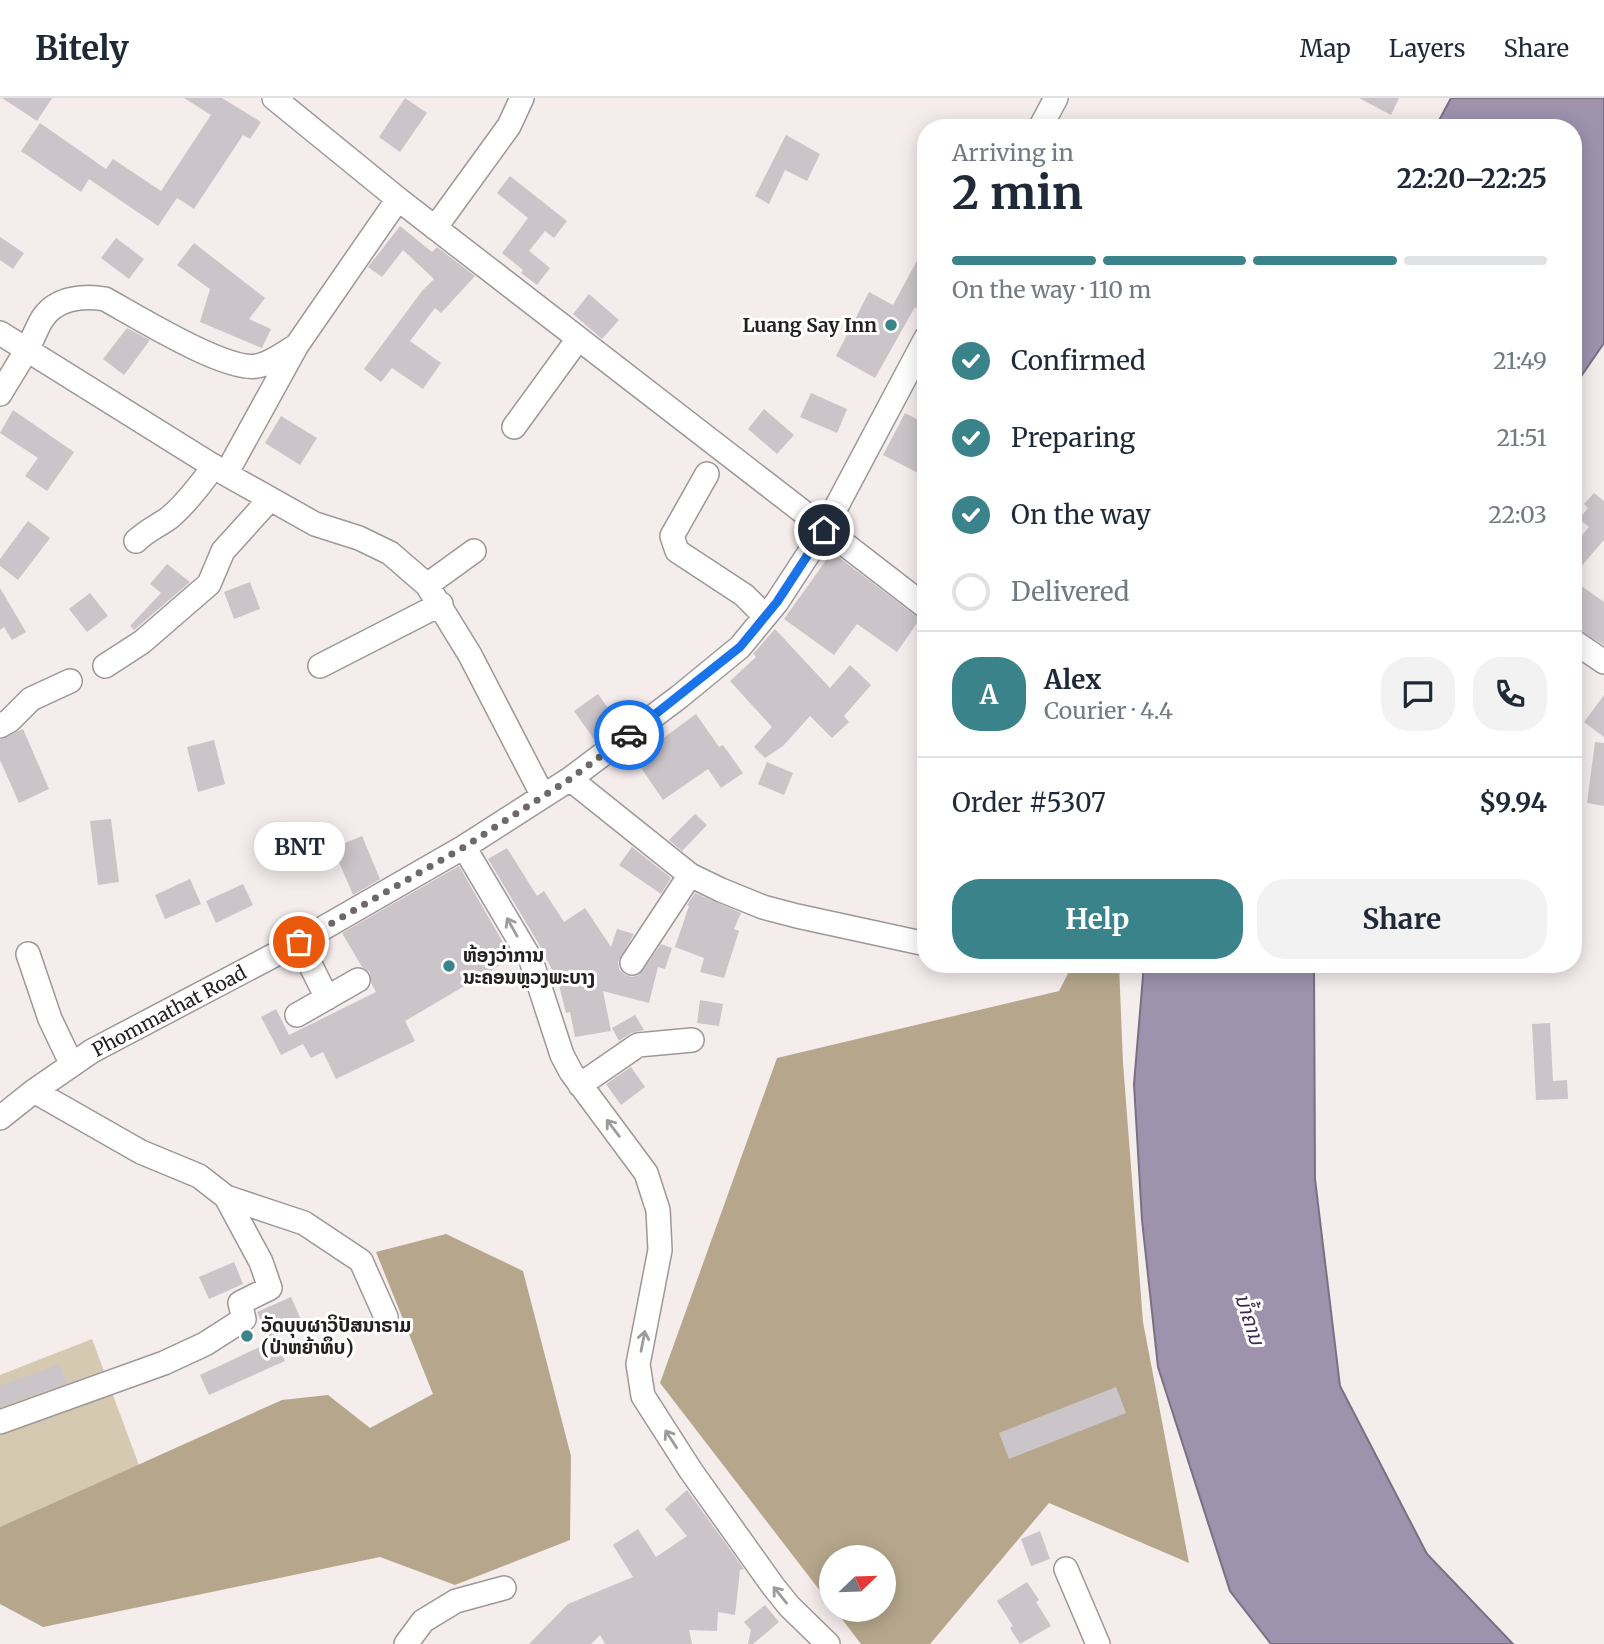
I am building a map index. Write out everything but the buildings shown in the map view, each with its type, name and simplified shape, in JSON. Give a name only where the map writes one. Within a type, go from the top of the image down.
[{"type":"street","points":[[274,98],[398,200],[917,600]]},
{"type":"street","points":[[435,228],[509,125],[522,98]]},
{"type":"street","points":[[1045,119],[1056,98]]},
{"type":"street","points":[[136,541],[170,517],[199,486],[220,470],[297,345],[398,200]]},
{"type":"street","points":[[0,394],[27,351],[43,317],[55,306],[70,299],[88,296],[105,299],[204,353],[246,367],[267,363],[297,345]]},
{"type":"street","points":[[0,333],[270,499],[315,524],[359,538],[390,553],[427,585],[441,604],[543,796]]},
{"type":"street","points":[[514,427],[578,339]]},
{"type":"street","name":"Phommathat Road","points":[[0,1118],[92,1051],[299,942],[464,847],[570,779],[740,647],[765,616],[824,530],[917,355]]},
{"type":"street","points":[[708,474],[672,536],[674,545],[677,551],[744,595],[765,616]]},
{"type":"street","points":[[105,666],[142,642],[209,584],[223,551],[270,499]]},
{"type":"street","points":[[427,585],[474,551]]},
{"type":"street","points":[[320,666],[441,604]]},
{"type":"street","points":[[1582,646],[1604,662]]},
{"type":"street","points":[[0,726],[9,721],[31,699],[70,681]]},
{"type":"street","points":[[570,779],[690,875],[763,906],[917,942]]},
{"type":"street","points":[[464,847],[531,961],[562,1055],[580,1085],[646,1173],[658,1210],[660,1250],[638,1364],[640,1385],[650,1407],[691,1471],[772,1586],[828,1644]]},
{"type":"street","points":[[632,963],[690,875]]},
{"type":"street","points":[[299,942],[327,998]]},
{"type":"street","points":[[28,954],[50,1019],[72,1065]]},
{"type":"street","points":[[297,1015],[358,980]]},
{"type":"street","points":[[580,1085],[638,1045],[692,1040]]},
{"type":"street","points":[[34,1091],[141,1152],[199,1176],[226,1197],[304,1223],[361,1261],[386,1317]]},
{"type":"street","points":[[0,1422],[164,1363],[205,1344],[244,1319],[240,1303],[270,1288],[261,1262],[226,1197]]},
{"type":"street","points":[[1066,1570],[1098,1644]]},
{"type":"street","points":[[406,1644],[423,1621],[456,1601],[504,1588]]},
{"type":"shaded area","points":[[1068,973],[1119,973],[1123,1063],[1143,1322],[1189,1563],[1049,1503],[930,1644],[861,1644],[844,1622],[896,1622],[896,1545],[819,1545],[819,1589],[660,1383],[777,1058],[1059,991]]},
{"type":"shaded area","points":[[446,1234],[523,1271],[571,1456],[570,1540],[455,1585],[380,1557],[43,1627],[0,1604],[0,1527],[282,1400],[328,1395],[370,1428],[433,1394],[376,1252]]},
{"type":"shaded area","points":[[92,1339],[159,1519],[0,1574],[0,1375]]},
{"type":"water","points":[[1451,98],[1604,98],[1604,343],[1582,375],[1582,119],[1440,119]]},
{"type":"water","name":"ນ້ຳຄານ","points":[[1143,973],[1314,973],[1315,1179],[1340,1386],[1427,1554],[1513,1644],[1271,1644],[1230,1591],[1158,1367],[1142,1220],[1134,1084]]},
{"type":"way so far","points":[[299,942],[464,847],[570,779],[629,735]]},
{"type":"place","name":"Luang Say Inn","points":[[891,325]]},
{"type":"place","name":"BNT","points":[[299,942]]},
{"type":"place","name":"ຫ້ອງວ່າການ ນະຄອນຫຼວງພະບາງ","points":[[449,966]]},
{"type":"place","name":"ວັດບຸບຜາວິປັສນາຣາມ (ປ່າຫຍ້າທຶບ)","points":[[247,1336]]},
{"type":"route","points":[[629,735],[740,647],[777,602],[824,530]]}]
